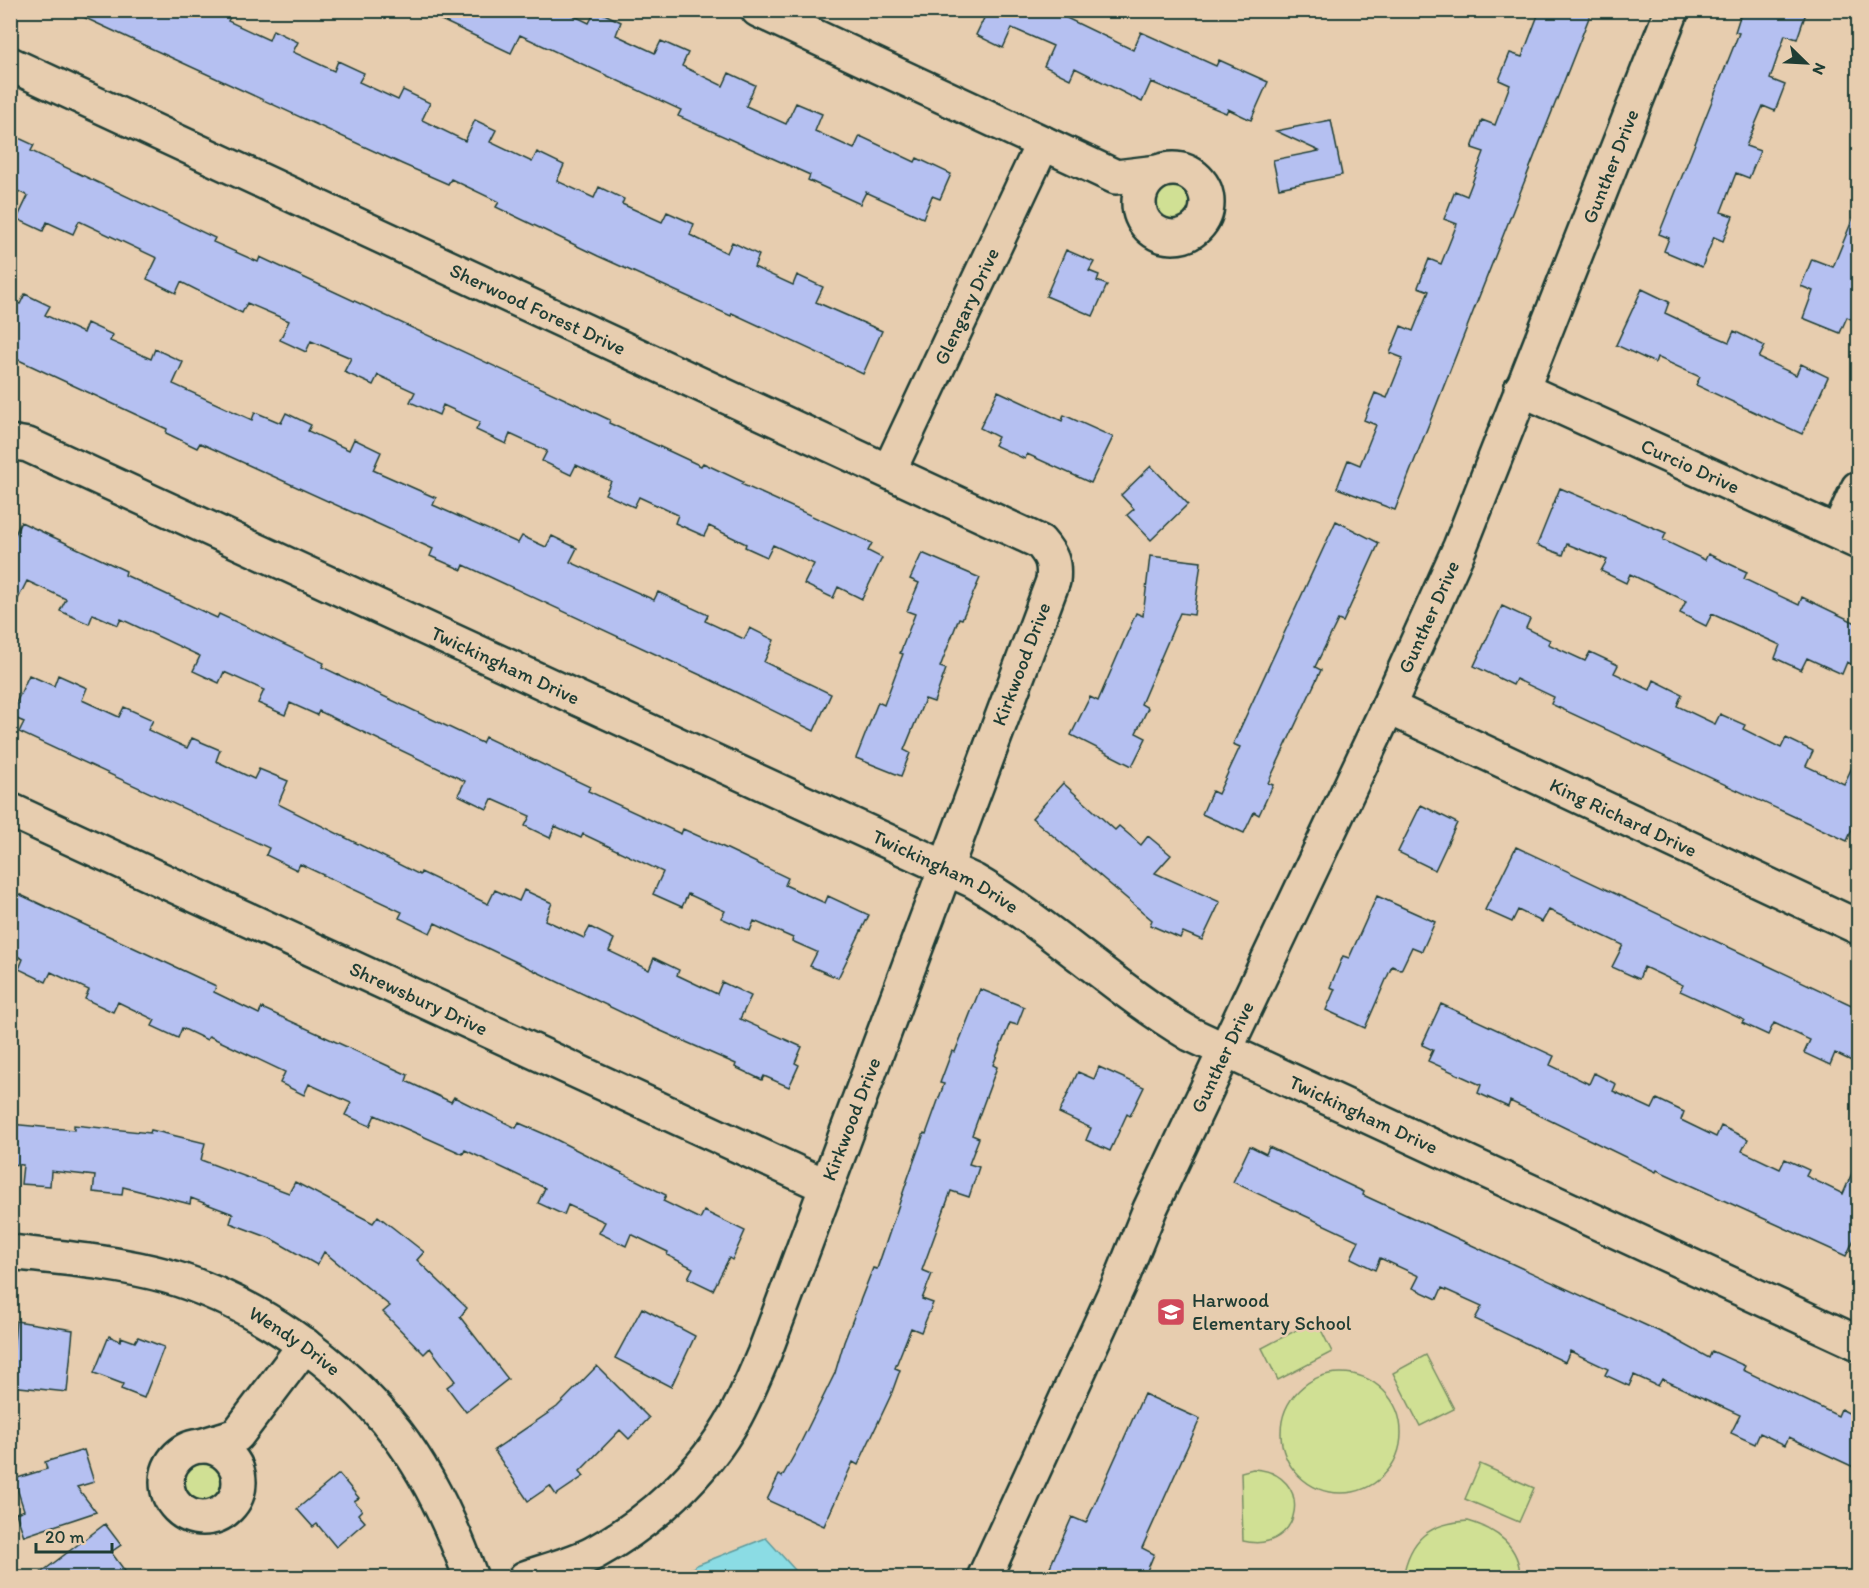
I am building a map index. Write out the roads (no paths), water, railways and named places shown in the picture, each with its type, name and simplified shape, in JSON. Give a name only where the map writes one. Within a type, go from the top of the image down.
[{"type":"street","points":[[758,10],[1116,177],[1150,229],[1172,238],[1183,236],[1202,222],[1207,200],[1197,178],[1178,169],[1116,177]]},
{"type":"street","name":"Gunther Drive","points":[[984,1578],[1124,1273],[1150,1209],[1388,707],[1460,547],[1672,10]]},
{"type":"street","name":"Sherwood Forest Drive","points":[[10,64],[1040,542],[1050,553],[1055,564]]},
{"type":"street","name":"Glengary Drive","points":[[889,471],[1043,143]]},
{"type":"street","points":[[1139,210],[1142,189],[1158,172]]},
{"type":"street","name":"Curcio Drive","points":[[1521,389],[1848,537]]},
{"type":"street","name":"Twickingham Drive","points":[[10,442],[28,445],[945,869],[1003,898],[1156,1014],[1225,1052],[1858,1343]]},
{"type":"street","points":[[1848,537],[1858,488]]},
{"type":"street","name":"Kirkwood Drive","points":[[525,1578],[593,1553],[636,1526],[681,1487],[713,1450],[735,1418],[764,1354],[1053,581],[1055,564]]},
{"type":"street","name":"King Richard Drive","points":[[1388,707],[1858,927]]},
{"type":"street","name":"Shrewsbury Drive","points":[[10,810],[826,1186]]},
{"type":"street","name":"Wendy Drive","points":[[10,1251],[113,1263],[169,1277],[226,1299],[305,1345],[360,1393],[397,1433],[453,1532],[471,1578]]},
{"type":"street","points":[[237,1435],[236,1496],[230,1506],[208,1517],[186,1514],[170,1497],[168,1474],[180,1454],[237,1435],[305,1345]]},
{"type":"street","points":[[201,1446],[224,1452],[238,1472]]},
{"type":"water","points":[[766,1538],[795,1570],[793,1577],[679,1577],[697,1565]]},
{"type":"place","name":"Harwood Elementary School","points":[[1171,1312]]}]
